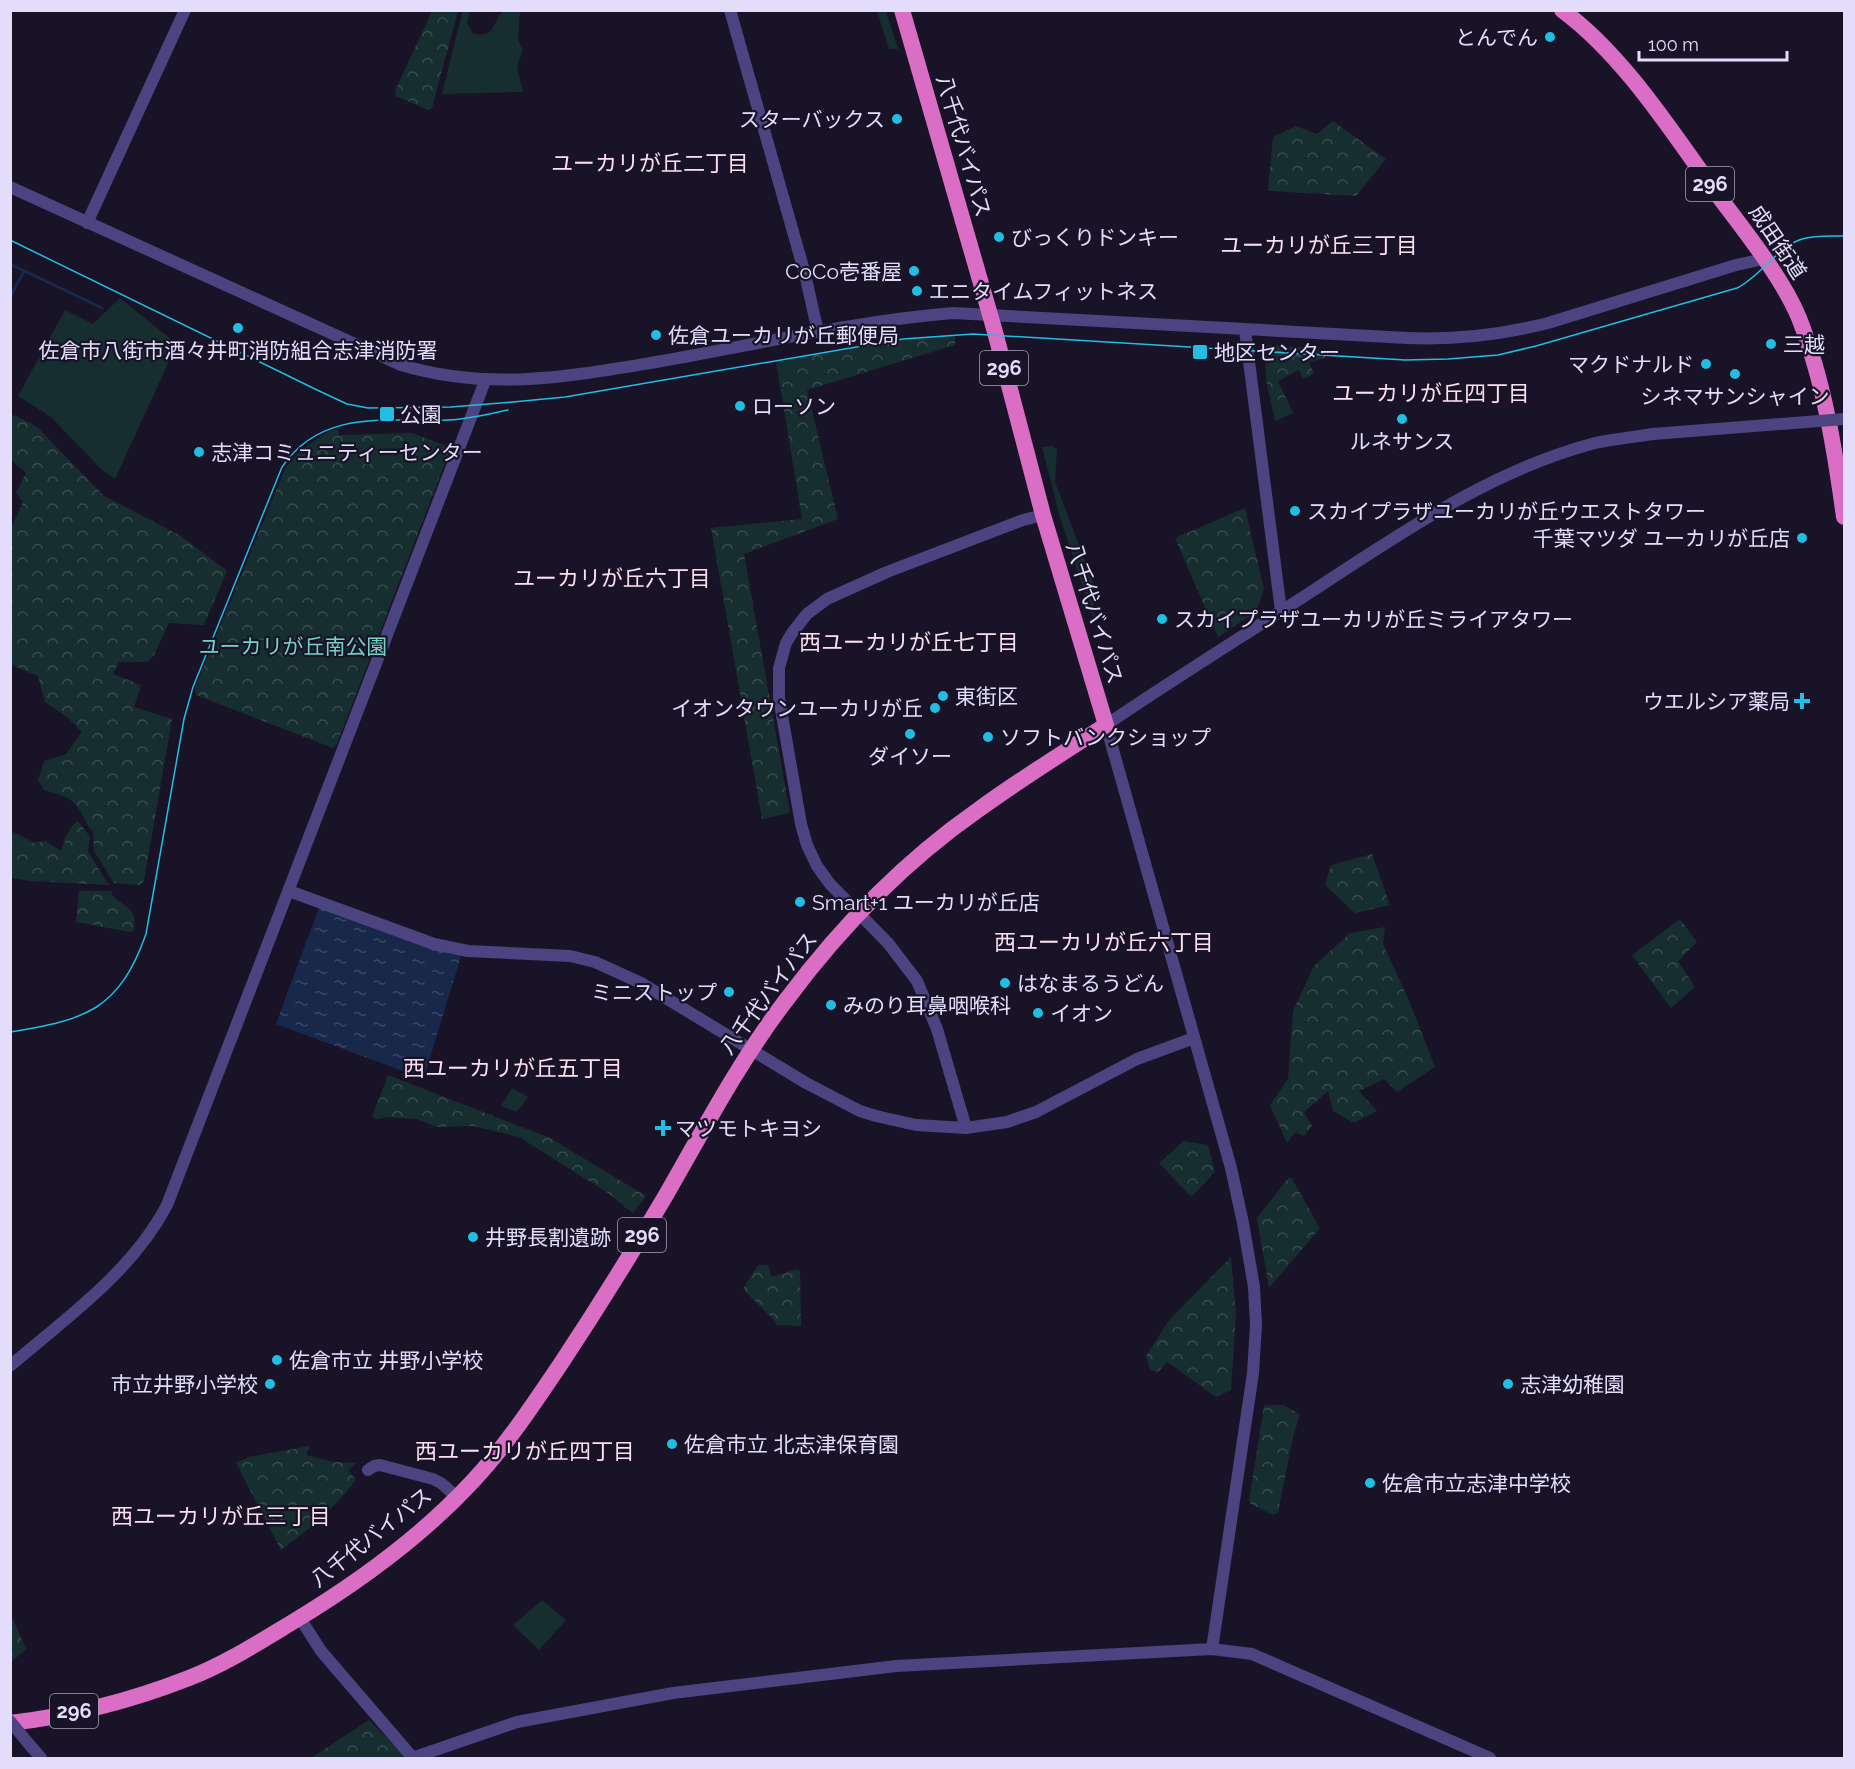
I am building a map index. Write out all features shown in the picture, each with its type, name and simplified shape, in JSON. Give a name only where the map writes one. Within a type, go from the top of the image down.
[{"type":"highway","name":"八千代バイパス","points":[[10,1722],[88,1709],[137,1696],[191,1677],[235,1656],[300,1618],[383,1562],[411,1539],[457,1497],[507,1440],[594,1314],[751,1049],[789,996],[859,914],[921,855],[976,811],[1106,725],[1043,515],[989,314],[902,10]]},
{"type":"highway","name":"成田街道","points":[[1562,10],[1605,49],[1635,83],[1782,284],[1804,332],[1819,382],[1845,517]]},
{"type":"street","points":[[87,223],[185,10]]},
{"type":"street","points":[[730,10],[805,274],[818,332]]},
{"type":"street","points":[[10,187],[401,366],[437,375],[485,381],[585,374],[917,315],[953,312],[1435,339],[1491,335],[1548,323],[1736,265],[1764,260]]},
{"type":"street","points":[[1245,330],[1281,611]]},
{"type":"street","points":[[10,1366],[128,1261],[156,1226],[176,1184],[485,381]]},
{"type":"street","points":[[1212,1649],[1253,1373],[1257,1325],[1254,1287],[1237,1193],[1106,725],[1385,544],[1493,480],[1557,455],[1596,443],[1653,434],[1845,419]]},
{"type":"street","points":[[966,1128],[937,1029],[917,981],[888,943],[830,884],[817,866],[807,845],[801,824],[778,684],[779,668],[786,643],[799,622],[827,599],[887,572],[1023,520],[1043,515]]},
{"type":"street","points":[[289,891],[435,944],[468,951],[570,956],[595,962],[641,983],[806,1083],[860,1111],[896,1122],[966,1128],[1007,1122],[1036,1112],[1137,1059],[1194,1038]]},
{"type":"street","points":[[368,1470],[380,1465],[433,1479],[457,1497]]},
{"type":"street","points":[[300,1618],[321,1651],[413,1758],[517,1722],[673,1693],[896,1666],[1212,1649],[1252,1654],[1490,1758]]},
{"type":"street","points":[[10,1722],[41,1758]]},
{"type":"green space","points":[[463,10],[470,11],[467,23],[473,33],[480,35],[492,29],[503,11],[520,11],[518,40],[523,50],[517,67],[523,92],[442,94]]},
{"type":"green space","points":[[432,11],[458,11],[432,108],[428,110],[396,96],[395,91]]},
{"type":"green space","points":[[877,11],[886,11],[898,49],[889,49]]},
{"type":"green space","points":[[1333,121],[1386,159],[1356,196],[1268,191],[1273,137],[1296,126],[1317,134]]},
{"type":"green space","points":[[120,298],[177,344],[115,479],[102,470],[51,417],[18,396],[65,310],[93,324]]},
{"type":"green space","points":[[934,336],[955,336],[955,345],[807,390],[838,519],[744,554],[790,813],[762,819],[711,528],[802,519],[776,361]]},
{"type":"green space","points":[[1265,346],[1326,349],[1325,358],[1309,362],[1314,374],[1303,379],[1299,370],[1278,381],[1293,413],[1275,421],[1266,379]]},
{"type":"green space","points":[[11,414],[40,430],[103,495],[181,536],[227,571],[204,625],[169,623],[154,655],[147,662],[119,662],[113,674],[141,685],[134,707],[172,719],[144,881],[140,885],[114,883],[94,851],[93,832],[78,807],[65,797],[44,790],[38,780],[44,761],[66,754],[82,732],[67,717],[45,702],[38,676],[11,665],[11,528],[23,502],[16,493],[26,473],[11,460]]},
{"type":"green space","name":"ユーカリが丘南公園","points":[[338,428],[339,435],[412,433],[449,447],[450,450],[337,744],[333,748],[196,695],[195,687],[285,469],[308,444]]},
{"type":"green space","points":[[1052,446],[1057,450],[1055,482],[1094,585],[1094,621],[1059,514],[1042,447]]},
{"type":"green space","points":[[1245,508],[1264,589],[1256,612],[1218,637],[1175,538]]},
{"type":"green space","points":[[78,821],[90,837],[88,852],[109,885],[11,878],[11,831],[35,843],[45,841],[61,851],[65,842],[63,841]]},
{"type":"green space","points":[[1372,854],[1390,905],[1355,913],[1325,885],[1331,865]]},
{"type":"green space","points":[[79,891],[113,891],[111,893],[115,898],[134,916],[134,931],[76,922]]},
{"type":"green space","points":[[1680,919],[1697,942],[1678,961],[1695,987],[1671,1008],[1632,955]]},
{"type":"green space","points":[[1385,927],[1383,944],[1410,1003],[1435,1067],[1397,1092],[1384,1079],[1359,1091],[1377,1111],[1354,1123],[1333,1111],[1328,1091],[1304,1112],[1312,1126],[1304,1136],[1295,1132],[1287,1143],[1270,1105],[1288,1079],[1293,1011],[1314,966],[1350,933]]},
{"type":"green space","points":[[388,1075],[550,1138],[646,1196],[633,1213],[608,1193],[519,1137],[473,1126],[437,1127],[417,1119],[390,1117],[376,1119],[372,1117]]},
{"type":"green space","points":[[512,1088],[528,1097],[517,1112],[501,1106]]},
{"type":"green space","points":[[1184,1141],[1208,1145],[1215,1172],[1191,1197],[1159,1163]]},
{"type":"green space","points":[[1289,1177],[1320,1228],[1269,1288],[1257,1218]]},
{"type":"green space","points":[[1231,1257],[1236,1314],[1231,1390],[1216,1397],[1167,1362],[1157,1373],[1150,1369],[1146,1356],[1169,1320]]},
{"type":"green space","points":[[758,1265],[768,1265],[772,1277],[800,1270],[801,1326],[776,1325],[776,1322],[743,1289]]},
{"type":"green space","points":[[1283,1405],[1300,1414],[1293,1437],[1278,1513],[1273,1515],[1249,1501],[1264,1406]]},
{"type":"green space","points":[[310,1446],[306,1455],[334,1462],[356,1463],[348,1471],[356,1479],[331,1509],[281,1550],[236,1463],[249,1457]]},
{"type":"green space","points":[[542,1600],[566,1620],[539,1650],[513,1625]]},
{"type":"green space","points":[[10,1612],[26,1649],[11,1662],[10,1662]]},
{"type":"green space","points":[[369,1720],[405,1756],[397,1758],[311,1758]]},
{"type":"water","points":[[319,908],[462,953],[425,1074],[419,1077],[276,1024]]},
{"type":"waterway","points":[[10,264],[102,308]]},
{"type":"waterway","points":[[10,297],[24,271]]},
{"type":"tram line","points":[[10,240],[315,389],[347,404],[368,408],[451,407],[565,397],[903,339],[973,334],[1405,360],[1498,355],[1737,288],[1793,243],[1812,237],[1844,236]]},
{"type":"tram line","points":[[10,1032],[60,1022],[96,1007],[124,980],[136,960],[146,934],[184,719],[193,687],[282,467],[298,448],[316,435],[336,427],[380,420],[449,420],[508,410]]},
{"type":"place","name":"とんでん","points":[[1550,37]]},
{"type":"place","name":"スターバックス","points":[[897,119]]},
{"type":"place","name":"びっくりドンキー","points":[[999,237]]},
{"type":"place","name":"CoCo壱番屋","points":[[914,271]]},
{"type":"place","name":"エニタイムフィットネス","points":[[917,291]]},
{"type":"place","name":"佐倉市八街市酒々井町消防組合志津消防署","points":[[238,328]]},
{"type":"place","name":"佐倉ユーカリが丘郵便局","points":[[656,335]]},
{"type":"place","name":"三越","points":[[1771,344]]},
{"type":"place","name":"地区センター","points":[[1200,352]]},
{"type":"place","name":"マクドナルド","points":[[1706,364]]},
{"type":"place","name":"シネマサンシャイン","points":[[1735,374]]},
{"type":"place","name":"ローソン","points":[[740,406]]},
{"type":"place","name":"公園","points":[[387,414]]},
{"type":"place","name":"ルネサンス","points":[[1402,419]]},
{"type":"place","name":"志津コミュニティーセンター","points":[[199,452]]},
{"type":"place","name":"スカイプラザユーカリが丘ウエストタワー","points":[[1295,511]]},
{"type":"place","name":"千葉マツダ ユーカリが丘店","points":[[1802,538]]},
{"type":"place","name":"スカイプラザユーカリが丘ミライアタワー","points":[[1162,619]]},
{"type":"place","name":"東街区","points":[[943,696]]},
{"type":"place","name":"ウエルシア薬局","points":[[1802,701]]},
{"type":"place","name":"イオンタウンユーカリが丘","points":[[935,708]]},
{"type":"place","name":"ダイソー","points":[[910,734]]},
{"type":"place","name":"ソフトバンクショップ","points":[[988,737]]},
{"type":"place","name":"Smart+1 ユーカリが丘店","points":[[800,902]]},
{"type":"place","name":"はなまるうどん","points":[[1005,983]]},
{"type":"place","name":"ミニストップ","points":[[729,992]]},
{"type":"place","name":"みのり耳鼻咽喉科","points":[[831,1005]]},
{"type":"place","name":"イオン","points":[[1038,1013]]},
{"type":"place","name":"マツモトキヨシ","points":[[663,1128]]},
{"type":"place","name":"井野長割遺跡","points":[[473,1237]]},
{"type":"place","name":"佐倉市立 井野小学校","points":[[277,1360]]},
{"type":"place","name":"市立井野小学校","points":[[270,1384]]},
{"type":"place","name":"志津幼稚園","points":[[1508,1384]]},
{"type":"place","name":"佐倉市立 北志津保育園","points":[[672,1444]]},
{"type":"place","name":"佐倉市立志津中学校","points":[[1370,1483]]},
{"type":"district","name":"ユーカリが丘二丁目","points":[[650,163]]},
{"type":"district","name":"ユーカリが丘三丁目","points":[[1319,245]]},
{"type":"district","name":"ユーカリが丘四丁目","points":[[1431,393]]},
{"type":"district","name":"ユーカリが丘六丁目","points":[[612,578]]},
{"type":"district","name":"西ユーカリが丘七丁目","points":[[909,642]]},
{"type":"district","name":"西ユーカリが丘六丁目","points":[[1104,942]]},
{"type":"district","name":"西ユーカリが丘五丁目","points":[[513,1068]]},
{"type":"district","name":"西ユーカリが丘四丁目","points":[[525,1451]]},
{"type":"district","name":"西ユーカリが丘三丁目","points":[[221,1516]]}]
